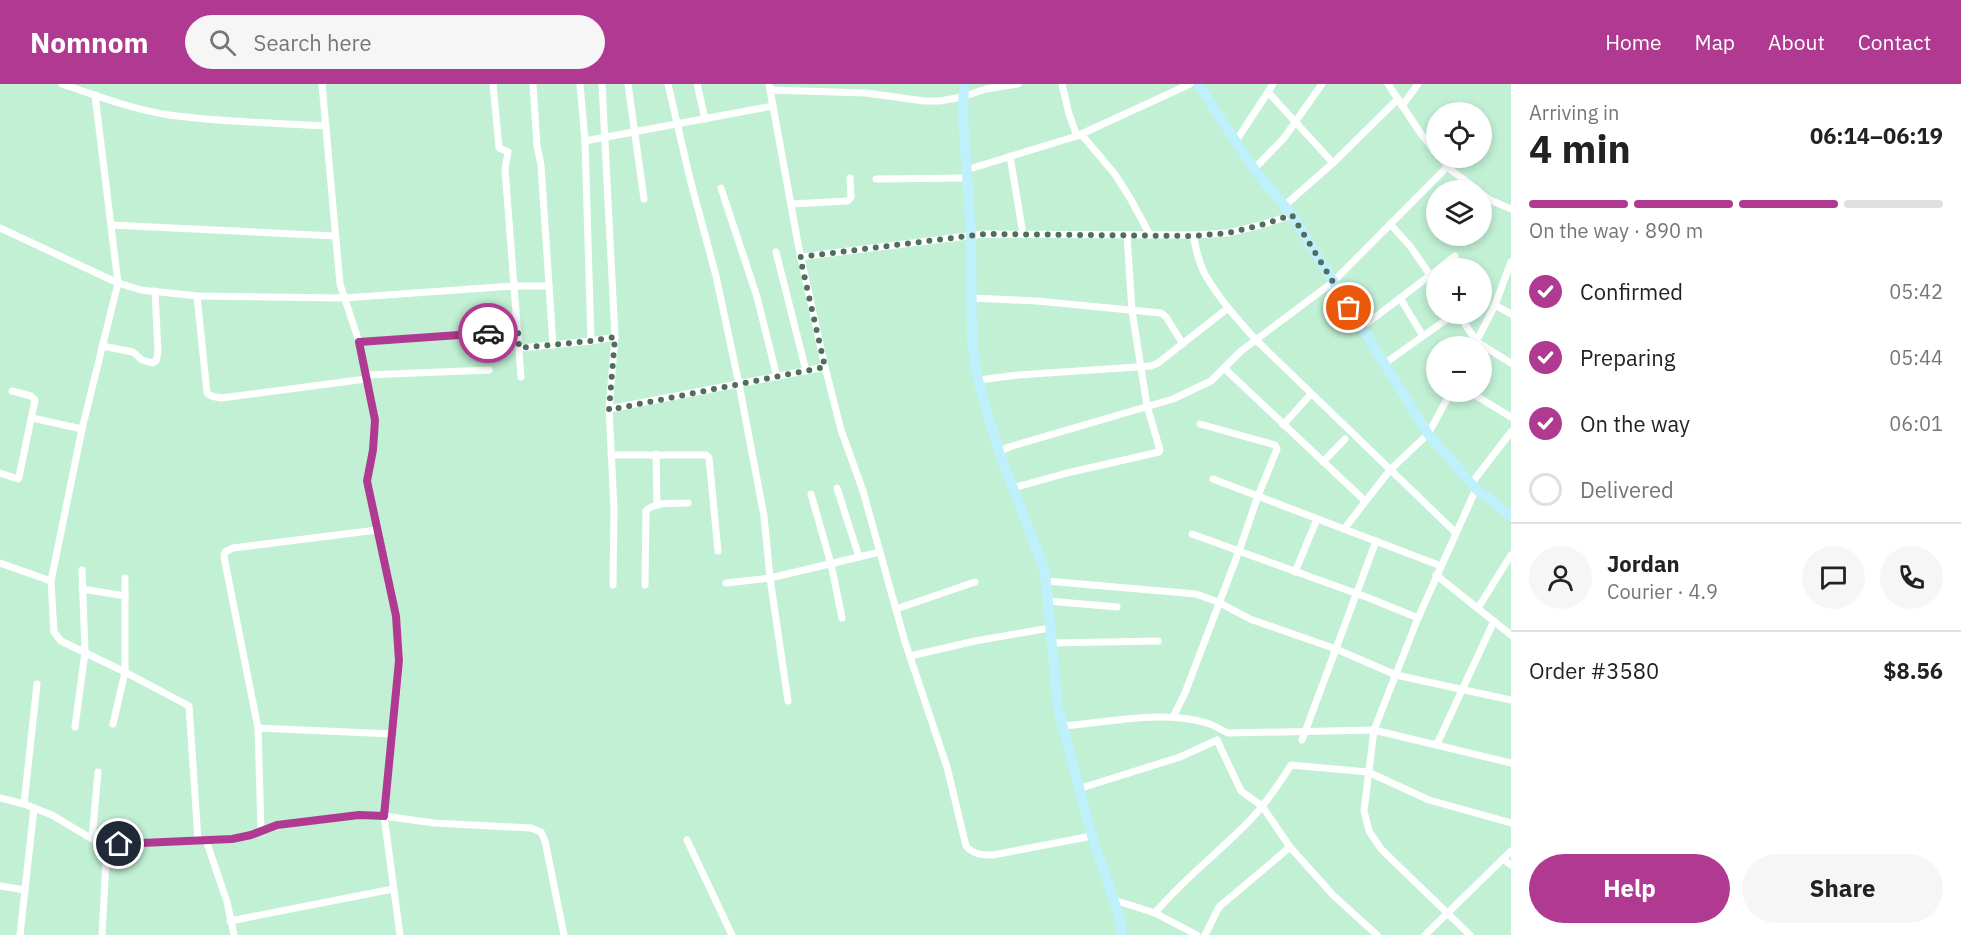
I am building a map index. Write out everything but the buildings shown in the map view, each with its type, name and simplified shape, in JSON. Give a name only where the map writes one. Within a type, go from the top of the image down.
[{"type":"street","points":[[62,84],[167,115],[326,126]]},
{"type":"street","points":[[322,84],[340,284],[359,342],[375,420],[373,450],[367,481],[396,616],[399,661],[384,816],[400,935]]},
{"type":"street","points":[[494,84],[499,148],[508,152],[505,169],[521,377]]},
{"type":"street","points":[[533,84],[553,345]]},
{"type":"street","points":[[580,84],[585,141],[591,341]]},
{"type":"street","points":[[602,84],[615,337],[609,410],[614,508],[613,585]]},
{"type":"street","points":[[628,84],[644,199]]},
{"type":"street","points":[[668,84],[716,276],[739,384],[764,516],[770,578],[788,701]]},
{"type":"street","points":[[697,84],[705,119]]},
{"type":"street","points":[[964,84],[962,97],[971,235],[972,340],[978,380],[999,452],[1043,566],[1058,709],[1078,789],[1119,916],[1122,935]]},
{"type":"street","points":[[1018,84],[986,88],[962,97],[924,101],[866,93],[770,87],[800,257],[825,367],[910,656],[947,767],[966,846],[971,852],[993,855],[1092,836]]},
{"type":"street","points":[[1062,84],[1069,114],[1079,135],[1114,173],[1150,235]]},
{"type":"street","points":[[876,179],[967,174],[1010,156],[1079,135],[1190,84]]},
{"type":"street","points":[[1198,84],[1254,169],[1288,211],[1428,434],[1473,487],[1510,513]]},
{"type":"street","points":[[1236,141],[1273,84]]},
{"type":"street","points":[[1254,169],[1284,138],[1322,84]]},
{"type":"street","points":[[1388,84],[1426,140]]},
{"type":"street","points":[[1402,106],[1418,84]]},
{"type":"street","points":[[1268,92],[1333,164]]},
{"type":"street","points":[[95,95],[118,283],[82,429],[51,581],[54,632],[61,641],[189,706],[202,840],[227,903],[234,935]]},
{"type":"street","points":[[800,257],[971,235],[1193,236],[1228,233],[1261,225],[1288,211],[1398,99]]},
{"type":"street","points":[[585,141],[773,106]]},
{"type":"street","points":[[1010,156],[1023,234]]},
{"type":"street","points":[[999,452],[1009,447],[1173,399],[1211,381],[1241,351],[1333,282],[1446,168]]},
{"type":"street","points":[[1450,168],[1466,180]]},
{"type":"street","points":[[790,204],[848,201],[850,178]]},
{"type":"street","points":[[721,188],[757,297],[777,377]]},
{"type":"street","points":[[1492,201],[1511,208]]},
{"type":"street","points":[[1390,224],[1410,246],[1426,271]]},
{"type":"street","points":[[111,225],[335,236]]},
{"type":"street","points":[[0,228],[118,283],[141,290],[198,296],[344,298],[514,286],[549,286]]},
{"type":"street","points":[[1013,488],[1160,450],[1147,406],[1132,311],[1127,235]]},
{"type":"street","points":[[1193,236],[1206,275],[1228,309],[1256,340],[1456,533]]},
{"type":"street","points":[[776,252],[806,370]]},
{"type":"street","points":[[1479,336],[1495,305],[1511,262]]},
{"type":"street","points":[[1361,328],[1426,278]]},
{"type":"street","points":[[102,346],[133,352],[142,360],[152,363],[156,361],[158,352],[155,291]]},
{"type":"street","points":[[198,296],[207,393],[211,396],[221,398],[366,377],[489,370]]},
{"type":"street","points":[[972,298],[1037,301],[1161,313],[1183,344]]},
{"type":"street","points":[[1400,298],[1423,336]]},
{"type":"street","points":[[1495,305],[1511,314]]},
{"type":"street","points":[[978,380],[1018,375],[1141,368],[1158,363],[1228,309]]},
{"type":"street","points":[[1384,364],[1441,324]]},
{"type":"street","points":[[359,342],[518,331]]},
{"type":"street","points":[[519,348],[615,337]]},
{"type":"street","points":[[1492,353],[1511,363]]},
{"type":"street","points":[[609,410],[825,367]]},
{"type":"street","points":[[1224,368],[1365,501]]},
{"type":"street","points":[[0,473],[18,479],[32,418],[34,398],[12,391]]},
{"type":"street","points":[[1282,424],[1311,394]]},
{"type":"street","points":[[1344,529],[1390,470],[1428,434],[1446,402]]},
{"type":"street","points":[[1486,402],[1511,417]]},
{"type":"street","points":[[32,418],[82,429]]},
{"type":"street","points":[[1173,717],[1185,693],[1277,449],[1275,445],[1200,424]]},
{"type":"street","points":[[1470,935],[1381,849],[1369,831],[1364,811],[1374,730],[1473,487],[1511,432]]},
{"type":"street","points":[[1323,462],[1345,439]]},
{"type":"street","points":[[611,454],[703,454],[709,458],[718,551]]},
{"type":"street","points":[[656,454],[657,505]]},
{"type":"street","points":[[1213,479],[1441,566]]},
{"type":"street","points":[[837,488],[859,557]]},
{"type":"street","points":[[811,494],[831,564],[842,618]]},
{"type":"street","points":[[645,585],[646,511],[648,507],[688,503]]},
{"type":"street","points":[[1296,572],[1317,519]]},
{"type":"street","points":[[261,831],[258,728],[224,557],[225,552],[233,548],[377,530]]},
{"type":"street","points":[[1192,534],[1418,618]]},
{"type":"street","points":[[1303,736],[1376,541]]},
{"type":"street","points":[[726,584],[770,578],[880,552]]},
{"type":"street","points":[[1478,608],[1511,555]]},
{"type":"street","points":[[0,563],[51,581]]},
{"type":"street","points":[[75,727],[85,652],[82,570]]},
{"type":"street","points":[[1437,575],[1511,634]]},
{"type":"street","points":[[113,724],[125,672],[125,578]]},
{"type":"street","points":[[1046,581],[1196,594],[1218,602],[1250,619],[1335,649],[1396,675],[1511,700]]},
{"type":"street","points":[[896,609],[975,582]]},
{"type":"street","points":[[82,589],[125,596]]},
{"type":"street","points":[[1048,602],[1117,607]]},
{"type":"street","points":[[1437,744],[1494,621]]},
{"type":"street","points":[[910,656],[975,641],[1050,628]]},
{"type":"street","points":[[1052,643],[1158,641]]},
{"type":"street","points":[[24,804],[37,684]]},
{"type":"street","points":[[1062,726],[1116,720],[1181,717],[1209,723],[1228,734],[1303,736],[1374,730],[1511,763]]},
{"type":"street","points":[[258,728],[392,734]]},
{"type":"street","points":[[1078,789],[1180,757],[1217,740],[1241,791],[1262,806],[1290,847],[1333,895],[1377,935]]},
{"type":"street","points":[[1155,914],[1167,898],[1237,833],[1262,806],[1291,765],[1368,772],[1429,800],[1511,823]]},
{"type":"street","points":[[92,839],[98,772]]},
{"type":"street","points":[[0,798],[52,815],[92,839],[119,844],[232,839],[277,825],[359,815],[434,823],[531,828],[541,832],[545,841],[564,935]]},
{"type":"street","points":[[20,935],[34,808]]},
{"type":"street","points":[[687,840],[732,935]]},
{"type":"street","points":[[102,935],[107,842]]},
{"type":"street","points":[[1205,935],[1219,907],[1290,847]]},
{"type":"street","points":[[1425,935],[1511,852]]},
{"type":"street","points":[[1504,860],[1511,865]]},
{"type":"street","points":[[0,886],[25,890]]},
{"type":"street","points":[[230,921],[393,889]]},
{"type":"street","points":[[1114,900],[1155,914],[1197,935]]},
{"type":"way so far","points":[[488,333],[518,331],[519,348],[615,337],[609,410],[825,367],[800,257],[984,234],[1193,236],[1228,233],[1292,215],[1349,308]]},
{"type":"route","points":[[119,844],[232,839],[251,835],[277,825],[359,815],[384,816],[399,661],[396,616],[367,481],[373,450],[375,420],[359,342],[488,333]]}]
